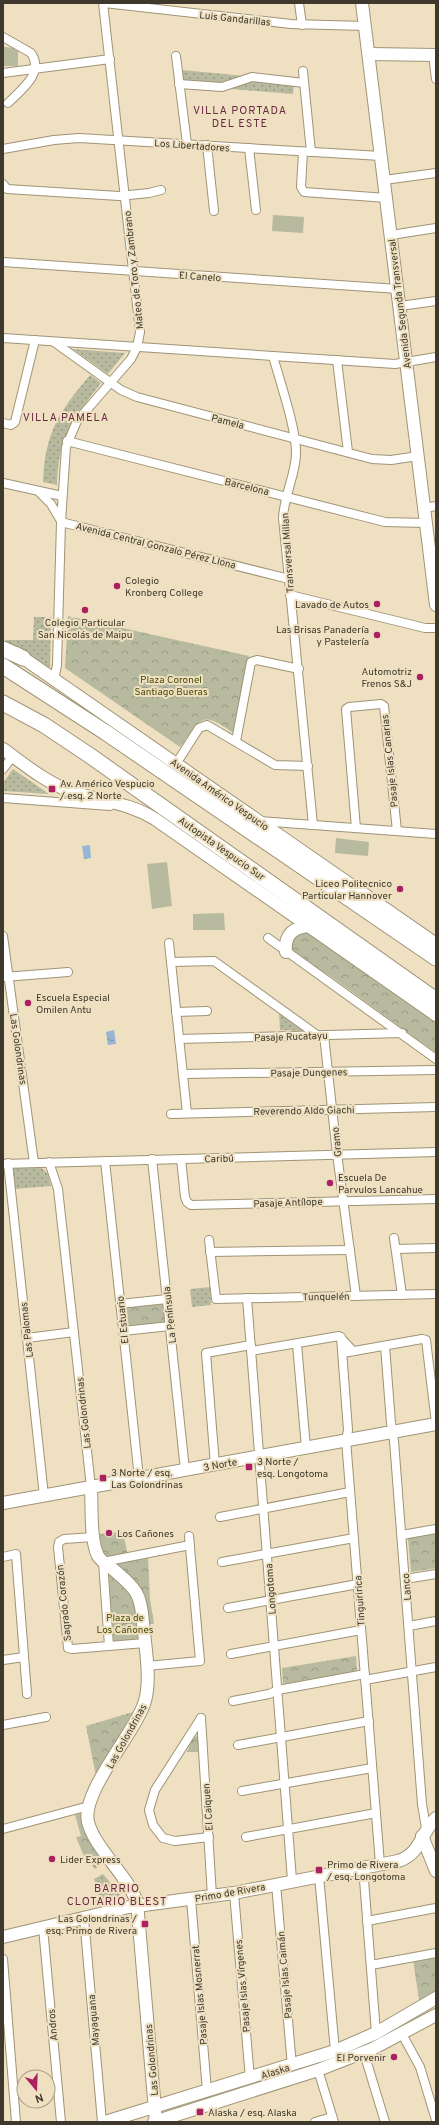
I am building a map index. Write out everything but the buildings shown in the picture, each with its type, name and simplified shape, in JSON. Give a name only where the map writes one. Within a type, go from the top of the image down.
[{"type":"highway","points":[[3,649],[23,658]]},
{"type":"highway","points":[[3,666],[105,732],[436,958]]},
{"type":"highway","name":"Autopista Vespucio Sur","points":[[3,703],[44,725],[78,747],[436,1000]]},
{"type":"street","name":"Luis Gandarillas","points":[[104,3],[160,7],[302,25],[365,26]]},
{"type":"street","name":"Mateo de Toro y Zambrano","points":[[54,680],[57,665],[64,461],[68,441],[82,415],[131,359],[137,347],[141,326],[118,140],[104,3]]},
{"type":"street","points":[[299,3],[302,25]]},
{"type":"street","name":"Avenida Segunda Transversal","points":[[362,3],[418,456],[430,507],[426,523],[436,605]]},
{"type":"street","points":[[3,37],[31,53],[35,69],[33,77],[8,103]]},
{"type":"street","points":[[369,54],[434,55],[436,79]]},
{"type":"street","points":[[176,56],[187,144]]},
{"type":"street","points":[[3,73],[110,59]]},
{"type":"street","points":[[303,71],[307,152],[301,187],[304,192],[387,198]]},
{"type":"street","points":[[179,84],[222,87],[252,77],[304,83]]},
{"type":"street","name":"Los Libertadores","points":[[3,149],[60,139],[79,138],[381,156]]},
{"type":"street","points":[[206,146],[214,211]]},
{"type":"street","points":[[249,148],[256,210]]},
{"type":"street","points":[[384,180],[436,173]]},
{"type":"street","points":[[3,184],[7,188],[125,196],[161,190]]},
{"type":"street","points":[[391,235],[436,228]]},
{"type":"street","name":"El Canelo","points":[[3,262],[398,289]]},
{"type":"street","points":[[400,306],[436,301]]},
{"type":"street","name":"Pamela","points":[[3,338],[137,347],[146,346],[395,364],[436,357]]},
{"type":"street","points":[[3,423],[13,424],[35,340]]},
{"type":"street","name":"Pamela","points":[[53,342],[111,382],[137,397],[382,460],[418,456]]},
{"type":"street","name":"Transversal Millan","points":[[273,356],[294,437],[296,459],[286,496],[283,518],[299,669],[313,825]]},
{"type":"street","points":[[337,360],[348,452]]},
{"type":"street","name":"Barcelona","points":[[68,441],[385,522],[396,524],[426,523]]},
{"type":"street","points":[[3,483],[62,496]]},
{"type":"street","points":[[37,491],[51,504],[61,522]]},
{"type":"street","name":"Avenida Central Gonzalo Pérez Llona","points":[[61,522],[289,579]]},
{"type":"street","points":[[290,595],[425,628],[436,628]]},
{"type":"street","name":"Avenida Américo Vespucio","points":[[3,645],[436,944]]},
{"type":"street","points":[[236,741],[251,662],[257,660],[299,669]]},
{"type":"street","name":"Pasaje Islas Canarias","points":[[356,828],[346,709],[349,707],[382,704],[384,706],[397,831]]},
{"type":"street","points":[[176,764],[202,726],[210,725],[275,765],[308,766]]},
{"type":"street","points":[[3,770],[8,752],[47,780],[69,790],[135,808],[164,825],[436,1015]]},
{"type":"street","points":[[3,798],[135,808]]},
{"type":"street","points":[[259,821],[436,834]]},
{"type":"street","points":[[286,952],[286,942],[290,934],[297,928],[310,926]]},
{"type":"street","name":"Las Golondrinas","points":[[3,936],[6,977],[34,1163]]},
{"type":"street","points":[[268,938],[436,1058]]},
{"type":"street","points":[[169,943],[187,1113]]},
{"type":"street","points":[[171,962],[214,961],[321,1035]]},
{"type":"street","points":[[6,977],[68,972]]},
{"type":"street","points":[[176,1012],[207,1011]]},
{"type":"street","name":"Pasaje Rucatayu","points":[[179,1039],[402,1033]]},
{"type":"street","name":"Gramo","points":[[321,1035],[328,1072],[337,1154],[356,1296]]},
{"type":"street","name":"Pasaje Dungenes","points":[[183,1074],[436,1070]]},
{"type":"street","name":"Reverendo Aldo Giachi","points":[[171,1114],[436,1107]]},
{"type":"street","name":"Caribú","points":[[5,1163],[436,1152]]},
{"type":"street","name":"La Península","points":[[152,1159],[185,1470]]},
{"type":"street","name":"Pasaje Antílope","points":[[181,1159],[185,1197],[188,1204],[194,1205],[436,1199]]},
{"type":"street","name":"El Estuario","points":[[105,1161],[139,1478]]},
{"type":"street","name":"Las Golondrinas","points":[[49,1162],[58,1189],[91,1487],[96,1550],[103,1562],[136,1590],[140,1598],[145,1643],[148,1685],[144,1705],[96,1789],[87,1814],[91,1830],[128,1883],[138,1905],[155,2122]]},
{"type":"street","name":"Las Palomas","points":[[5,1163],[27,1338],[44,1496]]},
{"type":"street","points":[[394,1238],[402,1295]]},
{"type":"street","points":[[209,1240],[210,1252],[350,1250]]},
{"type":"street","points":[[396,1249],[436,1248]]},
{"type":"street","name":"Tunquelén","points":[[210,1252],[216,1299],[436,1294]]},
{"type":"street","name":"Longotoma","points":[[247,1298],[268,1554],[292,1880]]},
{"type":"street","points":[[120,1304],[167,1299]]},
{"type":"street","points":[[123,1331],[170,1326]]},
{"type":"street","points":[[27,1338],[74,1332]]},
{"type":"street","points":[[214,1465],[206,1353],[297,1344],[342,1337],[353,1351]]},
{"type":"street","name":"Tinguiririca","points":[[342,1337],[348,1430],[346,1440],[380,1864]]},
{"type":"street","points":[[343,1353],[422,1339],[426,1340],[436,1423]]},
{"type":"street","points":[[297,1344],[306,1448]]},
{"type":"street","name":"Lanco","points":[[385,1346],[402,1535],[424,1832]]},
{"type":"street","name":"3 Norte","points":[[3,1503],[436,1423]]},
{"type":"street","points":[[220,1517],[350,1492]]},
{"type":"street","points":[[402,1535],[436,1529]]},
{"type":"street","points":[[147,1666],[200,1661],[189,1536]]},
{"type":"street","name":"Sagrado Corazón","points":[[94,1537],[64,1539],[59,1542],[58,1547],[68,1648],[72,1649],[145,1643]]},
{"type":"street","points":[[222,1562],[354,1538]]},
{"type":"street","points":[[109,1646],[103,1562],[190,1545]]},
{"type":"street","points":[[3,1557],[16,1554],[27,1694]]},
{"type":"street","points":[[405,1580],[436,1574]]},
{"type":"street","points":[[228,1608],[358,1584]]},
{"type":"street","points":[[409,1626],[436,1621]]},
{"type":"street","points":[[231,1654],[361,1630]]},
{"type":"street","points":[[3,1660],[24,1657]]},
{"type":"street","points":[[233,1701],[269,1694],[278,1690],[365,1677],[412,1672],[436,1667]]},
{"type":"street","points":[[3,1724],[46,1717]]},
{"type":"street","name":"El Caiquen","points":[[209,1837],[175,1841],[163,1838],[154,1825],[149,1810],[155,1790],[201,1718],[209,1837],[212,1896]]},
{"type":"street","points":[[238,1745],[369,1721]]},
{"type":"street","points":[[242,1791],[372,1768]]},
{"type":"street","points":[[3,1829],[89,1806]]},
{"type":"street","points":[[246,1837],[376,1813]]},
{"type":"street","points":[[405,1859],[416,1850],[424,1832],[436,1818]]},
{"type":"street","points":[[424,1832],[436,1872]]},
{"type":"street","name":"Primo de Rivera","points":[[3,1937],[138,1905],[212,1896],[405,1859],[431,1857]]},
{"type":"street","points":[[363,1867],[376,2033]]},
{"type":"street","points":[[319,1876],[335,2051]]},
{"type":"street","name":"Pasaje Islas Caimán","points":[[276,1884],[292,2066]]},
{"type":"street","name":"Pasaje Islas Vírgenes","points":[[234,1892],[250,2079]]},
{"type":"street","name":"Pasaje Islas Mosnerrat","points":[[191,1899],[207,2091]]},
{"type":"street","points":[[367,1921],[436,1908]]},
{"type":"street","name":"Mayaguana","points":[[84,1918],[104,2122]]},
{"type":"street","name":"Andros","points":[[43,1928],[60,2122]]},
{"type":"street","points":[[371,1965],[436,1953]]},
{"type":"street","points":[[3,1959],[16,2122]]},
{"type":"street","name":"Alaska","points":[[104,2122],[250,2079],[335,2051],[376,2033],[436,1998]]},
{"type":"street","name":"Alaska","points":[[155,2122],[318,2070],[364,2053],[402,2034],[436,2014]]},
{"type":"street","points":[[402,2034],[420,2067],[436,2120]]},
{"type":"street","points":[[364,2053],[385,2122]]},
{"type":"street","points":[[315,2122],[333,2119],[318,2070]]},
{"type":"green space","points":[[3,47],[18,48],[18,66],[3,66]]},
{"type":"green space","points":[[182,70],[245,76],[227,85],[182,81]]},
{"type":"green space","points":[[248,80],[294,84],[293,94],[231,89]]},
{"type":"green space","points":[[273,215],[304,217],[303,233],[272,231]]},
{"type":"green space","points":[[73,349],[125,353],[108,374]]},
{"type":"green space","points":[[90,375],[101,383],[82,408],[64,441],[60,454],[57,485],[43,482],[47,449],[56,424],[70,400]]},
{"type":"green space","name":"Plaza Coronel Santiago Bueras","points":[[68,616],[249,656],[235,734],[216,722],[204,720],[194,728],[180,747],[65,668]]},
{"type":"green space","points":[[34,617],[51,617],[50,667],[45,669],[5,640],[33,640]]},
{"type":"green space","points":[[13,769],[49,794],[3,791],[3,783]]},
{"type":"green space","points":[[336,838],[369,842],[368,856],[335,853]]},
{"type":"green space","points":[[167,862],[172,906],[152,909],[147,864]]},
{"type":"green space","points":[[224,913],[225,930],[193,930],[193,914]]},
{"type":"green space","points":[[308,930],[436,1019],[436,1053],[333,978],[294,953],[291,945],[293,937]]},
{"type":"green space","points":[[279,1013],[307,1031],[280,1030]]},
{"type":"green space","points":[[41,1167],[48,1174],[51,1186],[14,1189],[12,1168]]},
{"type":"green space","points":[[210,1287],[211,1305],[192,1307],[190,1289]]},
{"type":"green space","points":[[164,1301],[166,1323],[126,1328],[124,1306]]},
{"type":"green space","name":"Plaza de Los Cañones","points":[[123,1532],[129,1561],[148,1557],[150,1599],[154,1624],[148,1624],[144,1598],[104,1557],[99,1534]]},
{"type":"green space","points":[[436,1533],[436,1568],[411,1572],[408,1538]]},
{"type":"green space","name":"Plaza de Los Cañones","points":[[112,1572],[128,1588],[136,1601],[141,1639],[135,1642],[111,1644],[109,1577]]},
{"type":"green space","points":[[356,1656],[357,1671],[283,1684],[282,1668]]},
{"type":"green space","points":[[133,1712],[96,1776],[86,1726]]},
{"type":"green space","points":[[198,1736],[200,1752],[187,1752],[193,1737]]},
{"type":"green space","points":[[80,1814],[86,1818],[106,1860],[95,1869],[83,1854],[76,1837],[81,1836],[75,1815]]},
{"type":"green space","points":[[103,1874],[120,1894],[118,1898],[95,1904],[93,1899],[99,1897],[94,1879]]},
{"type":"green space","points":[[436,1956],[436,1993],[419,2000],[413,1960]]},
{"type":"water","points":[[90,845],[91,858],[84,859],[82,846]]},
{"type":"water","points":[[114,1030],[116,1044],[108,1045],[106,1032]]},
{"type":"place","name":"Colegio Kronberg College","points":[[117,586]]},
{"type":"place","name":"Lavado de Autos","points":[[377,604]]},
{"type":"place","name":"Colegio Particular San Nicolás de Maipu","points":[[85,610]]},
{"type":"place","name":"Las Brisas Panadería y Pastelería","points":[[377,635]]},
{"type":"place","name":"Automotriz Frenos S&J","points":[[420,677]]},
{"type":"place","name":"Av. Américo Vespucio / esq. 2 Norte","points":[[52,789]]},
{"type":"place","name":"Liceo Politecnico Particular Hannover","points":[[400,889]]},
{"type":"place","name":"Escuela Especial Omilen Antu","points":[[28,1003]]},
{"type":"place","name":"Escuela De Parvulos Lancahue","points":[[330,1183]]},
{"type":"place","name":"3 Norte / esq. Longotoma","points":[[249,1467]]},
{"type":"place","name":"3 Norte / esq. Las Golondrinas","points":[[103,1478]]},
{"type":"place","name":"Los Cañones","points":[[109,1533]]},
{"type":"place","name":"Lider Express","points":[[52,1859]]},
{"type":"place","name":"Primo de Rivera / esq. Longotoma","points":[[319,1870]]},
{"type":"place","name":"Las Golondrinas / esq. Primo de Rivera","points":[[145,1924]]},
{"type":"place","name":"El Porvenir","points":[[394,2057]]},
{"type":"place","name":"Alaska / esq. Alaska","points":[[200,2112]]},
{"type":"district","name":"VILLA PORTADA DEL ESTE","points":[[240,116]]},
{"type":"district","name":"VILLA PAMELA","points":[[66,417]]},
{"type":"district","name":"BARRIO CLOTARIO BLEST","points":[[117,1894]]}]
